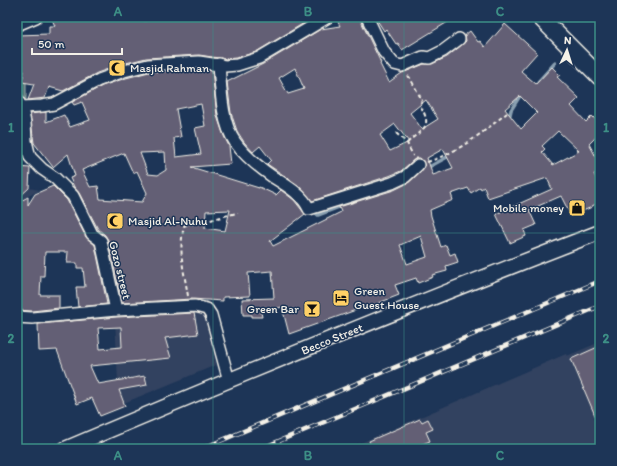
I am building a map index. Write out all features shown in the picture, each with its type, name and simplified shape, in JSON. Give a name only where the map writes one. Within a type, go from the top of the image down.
[{"type":"main road","points":[[540,17],[600,77]]},
{"type":"street","points":[[17,25],[36,17]]},
{"type":"street","points":[[19,102],[22,107],[54,104],[99,80],[124,70],[148,65],[199,62],[225,66],[237,66],[258,58],[328,17]]},
{"type":"street","points":[[367,17],[384,52],[394,64],[402,66],[424,57],[429,58],[459,39]]},
{"type":"street","points":[[219,64],[222,105],[234,141],[263,170],[292,189],[310,209],[405,177],[418,165]]},
{"type":"street","name":"Gozo street","points":[[19,102],[25,122],[26,141],[30,157],[42,169],[55,178],[73,196],[92,234],[101,241],[116,310],[195,306],[207,310],[211,315],[229,381]]},
{"type":"street","name":"Becco Street","points":[[65,449],[471,282],[600,232]]},
{"type":"street","points":[[17,317],[32,318],[116,310]]},
{"type":"path","points":[[394,64],[410,78],[422,100],[420,106],[426,116],[427,124],[424,129],[407,143]]},
{"type":"path","points":[[396,133],[407,143],[418,165],[444,157],[474,138],[507,113]]},
{"type":"path","points":[[189,307],[186,281],[181,262],[181,244],[184,226],[238,213]]},
{"type":"shaded area","points":[[17,186],[40,190],[17,202]]},
{"type":"shaded area","points":[[195,311],[204,315],[216,365],[119,405],[115,317]]},
{"type":"shaded area","points":[[600,342],[600,433],[591,412],[600,434],[600,449],[347,449],[566,354],[567,356]]},
{"type":"green space","points":[[17,67],[26,79],[26,99],[22,107],[24,107],[17,115]]},
{"type":"building","points":[[51,17],[121,17],[121,19],[144,18],[144,21],[165,17],[314,17],[256,52],[236,58],[225,59],[199,55],[146,58],[122,64],[97,73],[63,91],[49,87],[45,98],[28,100],[34,84],[22,82],[24,71],[17,73],[17,35],[49,34],[49,26],[55,26]]},
{"type":"building","points":[[349,17],[359,17],[389,82],[402,73],[424,64],[432,64],[447,57],[466,41],[465,35],[470,31],[478,42],[480,41],[485,47],[505,24],[537,53],[521,71],[536,84],[552,67],[560,75],[557,77],[579,98],[571,106],[586,122],[592,116],[600,124],[600,133],[589,144],[600,164],[600,171],[594,174],[600,186],[600,202],[571,216],[561,196],[529,210],[536,225],[524,230],[526,236],[510,243],[496,214],[552,189],[547,178],[488,198],[484,187],[481,189],[480,187],[471,193],[468,188],[451,194],[453,200],[430,210],[441,247],[446,245],[450,255],[455,253],[458,262],[446,266],[447,271],[432,275],[433,277],[418,283],[416,278],[395,285],[399,295],[289,334],[282,307],[261,312],[262,317],[243,315],[242,299],[274,298],[272,271],[248,273],[250,296],[223,297],[223,301],[192,299],[122,303],[108,240],[98,229],[79,193],[74,187],[70,178],[75,176],[68,154],[53,167],[34,143],[30,114],[46,112],[46,122],[64,115],[70,127],[90,120],[82,102],[74,105],[72,102],[102,86],[149,72],[199,69],[212,71],[217,116],[229,146],[231,164],[191,167],[259,187],[276,195],[281,190],[294,200],[305,214],[270,241],[273,246],[341,212],[339,207],[394,190],[408,183],[425,167],[420,158],[416,158],[401,171],[389,176],[312,201],[298,185],[267,164],[271,160],[260,146],[253,152],[237,131],[231,113],[227,82],[263,64],[321,29],[340,26],[338,22]],"holes":[[[295,68],[304,89],[288,94],[279,78]],[[520,96],[537,113],[521,129],[505,109]],[[426,100],[438,119],[422,129],[410,113]],[[201,104],[205,126],[195,128],[201,154],[176,157],[174,138],[181,137],[176,109]],[[395,124],[409,142],[390,151],[380,135]],[[558,131],[579,151],[553,165],[542,152],[545,149],[542,146]],[[443,149],[453,168],[433,175],[427,158]],[[165,152],[166,170],[158,175],[148,174],[140,153]],[[124,153],[133,173],[137,171],[147,193],[142,202],[100,199],[98,186],[90,187],[82,170]],[[230,210],[225,231],[205,228],[206,211]],[[421,236],[427,257],[407,264],[400,245]]]},
{"type":"building","points":[[375,17],[456,17],[402,50],[386,29],[384,31]]},
{"type":"building","points":[[17,167],[30,168],[29,188],[17,199]]},
{"type":"building","points":[[53,186],[67,200],[86,237],[95,245],[107,304],[78,307],[76,287],[85,287],[83,268],[77,268],[77,263],[67,263],[68,252],[45,252],[44,276],[41,276],[40,295],[59,295],[59,308],[32,311],[17,310],[17,203],[28,197],[28,205],[35,194]]},
{"type":"building","points":[[194,313],[198,334],[165,338],[171,358],[90,366],[98,384],[145,376],[147,385],[119,390],[125,406],[100,416],[92,398],[77,404],[57,350],[39,351],[38,324],[117,317]],"holes":[[[121,327],[122,347],[100,349],[98,328]]]},
{"type":"building","points":[[600,346],[600,427],[571,359]]},
{"type":"building","points":[[420,419],[422,422],[428,419],[433,429],[426,432],[430,441],[410,449],[372,449],[369,441]]},
{"type":"waterway","points":[[538,82],[555,63]]},
{"type":"waterway","points":[[17,90],[22,96],[23,102]]},
{"type":"waterway","points":[[509,119],[511,110],[521,94]]},
{"type":"waterway","points":[[414,175],[451,155]]},
{"type":"waterway","points":[[314,211],[318,215],[372,194]]},
{"type":"waterway","points":[[136,314],[150,314]]},
{"type":"railway","points":[[201,449],[600,281]]},
{"type":"railway","points":[[260,449],[600,306]]},
{"type":"place","name":"Masjid Rahman","points":[[117,68]]},
{"type":"place","name":"Mobile money","points":[[577,208]]},
{"type":"place","name":"Masjid Al-Nuhu","points":[[115,221]]},
{"type":"place","name":"Green Guest House","points":[[341,298]]},
{"type":"place","name":"Green Bar","points":[[312,309]]}]
